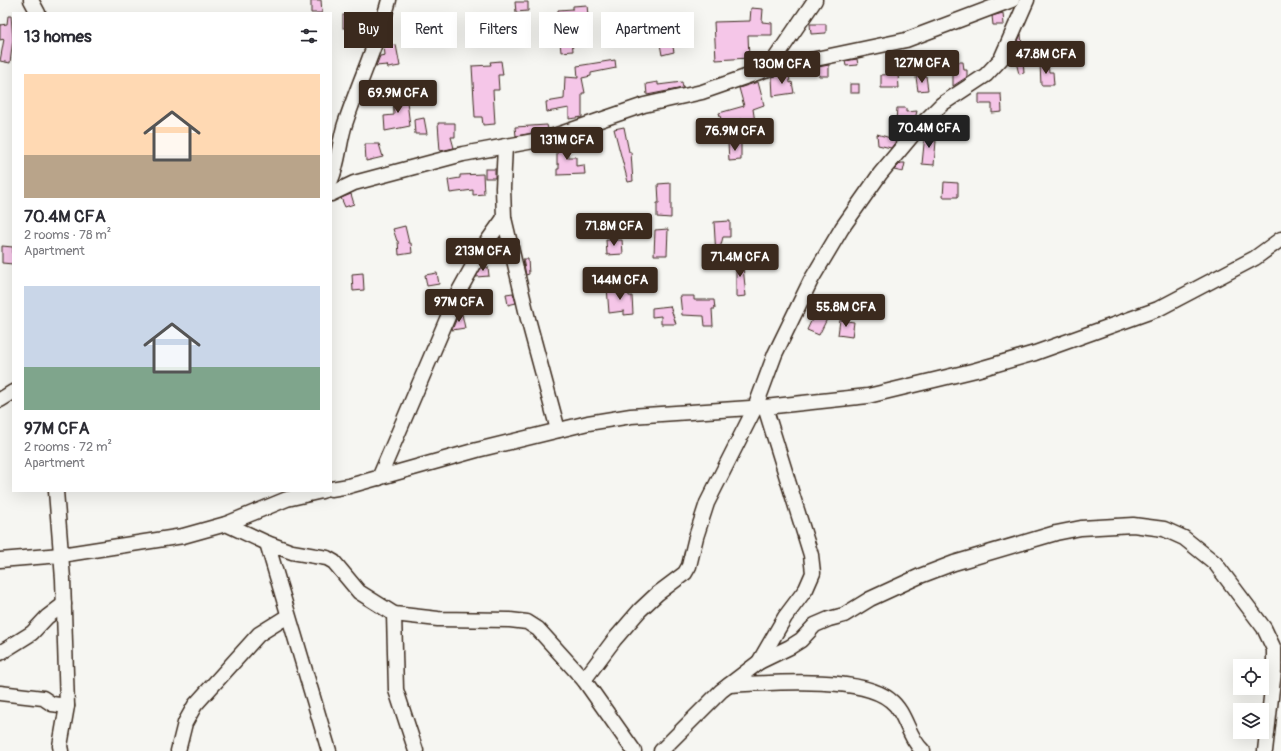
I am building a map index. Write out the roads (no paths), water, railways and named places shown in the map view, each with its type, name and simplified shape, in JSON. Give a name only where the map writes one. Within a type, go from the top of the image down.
[{"type":"street","points":[[31,0],[37,12]]},
{"type":"street","points":[[332,177],[337,161],[344,126],[383,22],[389,0]]},
{"type":"street","points":[[768,69],[815,0]]},
{"type":"street","points":[[332,194],[354,183],[463,154],[552,137],[644,106],[702,92],[768,69],[906,40],[1012,0]]},
{"type":"street","points":[[584,680],[614,640],[640,610],[657,594],[685,573],[689,566],[696,537],[707,504],[760,407],[775,354],[811,280],[842,228],[880,174],[920,126],[942,104],[986,75],[1001,59],[1027,0]]},
{"type":"street","points":[[505,146],[503,188],[504,218],[528,319],[558,430]]},
{"type":"street","points":[[379,478],[459,291],[484,246],[504,218]]},
{"type":"street","points":[[332,489],[379,478],[439,460],[558,430],[631,416],[760,407],[868,396],[976,370],[1035,353],[1158,308],[1255,258],[1281,239]]},
{"type":"street","points":[[0,400],[12,393]]},
{"type":"street","points":[[760,407],[811,555],[813,572],[806,589],[785,616],[760,662]]},
{"type":"street","points":[[56,492],[64,604],[67,706],[60,746],[61,751]]},
{"type":"street","points":[[0,560],[61,555],[183,536],[226,524],[287,500],[318,492]]},
{"type":"street","points":[[226,524],[267,543],[292,552],[327,558],[334,562],[359,592],[394,614],[438,619],[510,620],[527,622],[538,629],[584,680],[634,751]]},
{"type":"street","points":[[662,751],[702,708],[728,685],[760,662],[801,640],[815,625],[844,615],[870,599],[913,579],[954,563],[1056,533],[1081,528],[1133,524],[1164,529],[1184,538],[1215,563],[1264,628],[1274,650],[1274,671],[1265,751]]},
{"type":"street","points":[[267,543],[329,751]]},
{"type":"street","points":[[0,653],[32,633],[47,617],[64,604]]},
{"type":"street","points":[[394,614],[396,690],[416,751]]},
{"type":"street","points":[[178,751],[185,723],[195,706],[259,634],[288,616]]},
{"type":"street","points":[[728,685],[768,683],[836,684],[850,685],[880,693],[892,701],[923,751]]},
{"type":"street","points":[[0,693],[43,698],[52,704],[67,706]]}]
